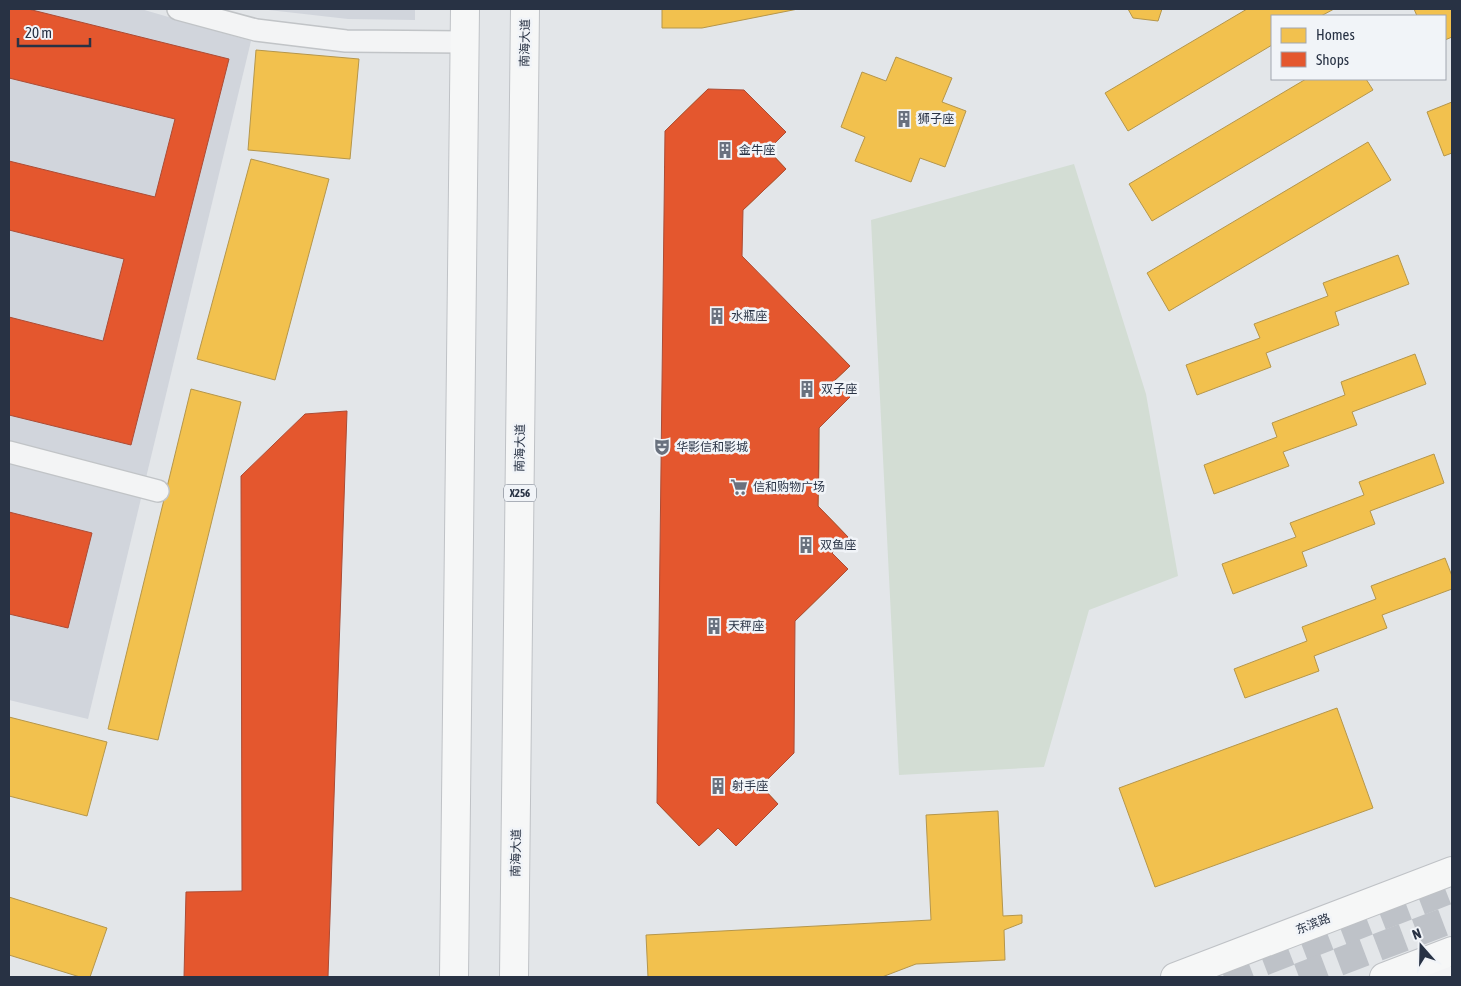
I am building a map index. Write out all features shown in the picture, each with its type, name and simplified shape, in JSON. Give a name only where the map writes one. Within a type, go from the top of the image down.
[{"type":"main road","points":[[454,977],[465,9]]},
{"type":"main road","name":"南海大道","points":[[514,977],[525,9]]},
{"type":"main road","name":"东滨路","points":[[1175,977],[1452,871]]},
{"type":"main road","points":[[1384,977],[1452,951]]},
{"type":"street","points":[[178,9],[256,30],[346,41],[464,42]]},
{"type":"street","points":[[9,452],[158,491]]},
{"type":"street","points":[[1415,965],[1449,977]]},
{"type":"shaded area","points":[[9,9],[141,9],[251,41],[88,719],[9,700]]},
{"type":"shaded area","points":[[260,9],[415,9],[415,20],[348,19]]},
{"type":"shaded area","points":[[1074,164],[1146,394],[1178,576],[1089,610],[1044,767],[899,775],[871,220]]},
{"type":"building: Homes","points":[[662,9],[798,9],[702,28],[662,28]]},
{"type":"building: Homes","points":[[1128,9],[1162,9],[1158,21],[1133,18]]},
{"type":"building: Homes","points":[[1247,9],[1334,9],[1323,15],[1271,15],[1271,46],[1128,131],[1105,93]]},
{"type":"building: Homes","points":[[1414,9],[1452,9],[1452,37],[1446,40],[1446,15],[1417,15]]},
{"type":"building: Homes","points":[[256,50],[359,59],[350,159],[248,150]]},
{"type":"building: Homes","name":"狮子座","points":[[896,57],[952,78],[942,102],[966,111],[945,167],[920,158],[911,182],[855,161],[865,137],[841,127],[862,72],[886,81]]},
{"type":"building: Homes","points":[[1304,80],[1367,80],[1373,90],[1152,221],[1129,184]]},
{"type":"building: Homes","name":"金牛座","points":[[708,89],[726,107],[744,90],[786,132],[768,150],[786,169],[743,210],[725,192],[707,210],[664,167],[683,150],[665,131]]},
{"type":"building: Homes","points":[[1452,102],[1452,153],[1444,156],[1427,112]]},
{"type":"building: Homes","points":[[1368,142],[1391,180],[1169,311],[1147,273]]},
{"type":"building: Homes","points":[[251,159],[329,179],[275,380],[197,359]]},
{"type":"building: Homes","name":"水瓶座","points":[[710,255],[728,273],[739,262],[771,295],[749,316],[772,339],[755,355],[743,342],[708,376],[666,333],[685,315],[666,297]]},
{"type":"building: Homes","points":[[1398,255],[1409,284],[1335,312],[1339,325],[1266,353],[1271,367],[1197,395],[1186,365],[1260,338],[1254,324],[1328,296],[1323,283]]},
{"type":"building: Homes","name":"双子座","points":[[798,313],[850,366],[834,381],[850,397],[819,428],[819,467],[793,467],[793,445],[755,407],[781,381],[755,355]]},
{"type":"building: Homes","points":[[1415,354],[1426,384],[1352,412],[1357,425],[1283,452],[1289,466],[1214,494],[1204,465],[1277,437],[1272,423],[1345,395],[1341,382]]},
{"type":"building: Homes","points":[[191,389],[241,402],[158,740],[108,729]]},
{"type":"building: Homes","points":[[1434,454],[1444,483],[1370,511],[1375,524],[1302,552],[1307,566],[1233,594],[1222,564],[1296,537],[1290,523],[1364,495],[1359,482]]},
{"type":"building: Homes","name":"双鱼座","points":[[793,467],[819,467],[818,506],[848,537],[832,553],[848,569],[795,621],[753,578],[779,553],[754,526],[793,488]]},
{"type":"building: Homes","name":"天秤座","points":[[706,556],[740,591],[753,578],[769,594],[746,616],[767,638],[734,671],[723,659],[705,677],[663,635],[681,617],[663,599]]},
{"type":"building: Homes","points":[[1445,558],[1452,576],[1452,589],[1382,615],[1387,628],[1314,656],[1319,671],[1245,698],[1234,669],[1307,641],[1302,627],[1376,599],[1371,586]]},
{"type":"building: Homes","points":[[1337,708],[1373,808],[1155,887],[1119,788]]},
{"type":"building: Homes","points":[[9,717],[107,742],[87,816],[9,796]]},
{"type":"building: Homes","name":"射手座","points":[[700,725],[718,743],[737,725],[779,768],[761,786],[778,804],[736,846],[718,828],[699,846],[657,803],[675,785],[658,767]]},
{"type":"building: Homes","points":[[998,811],[1003,916],[1022,915],[1022,923],[1004,930],[1005,960],[916,964],[882,977],[648,977],[646,935],[931,920],[926,815]]},
{"type":"building: Homes","points":[[9,897],[107,928],[90,977],[80,977],[9,955]]},
{"type":"building: Shops","points":[[9,9],[28,9],[229,59],[131,445],[9,415],[9,317],[103,341],[124,259],[9,230],[9,161],[155,197],[175,119],[9,78]]},
{"type":"building: Shops","name":"信和购物广场","points":[[708,89],[744,90],[786,132],[768,150],[786,169],[743,210],[742,256],[850,366],[834,381],[850,397],[819,428],[818,506],[848,537],[832,553],[848,569],[795,621],[794,753],[761,786],[778,804],[736,846],[718,828],[699,846],[657,803],[665,131]]},
{"type":"building: Shops","points":[[347,411],[328,977],[184,977],[186,892],[242,891],[241,476],[305,414]]},
{"type":"building: Shops","points":[[9,512],[92,533],[68,628],[9,614]]},
{"type":"tunnel","points":[[1224,977],[1452,889]]},
{"type":"tunnel","points":[[1299,977],[1452,919]]},
{"type":"place","name":"狮子座","points":[[904,119]]},
{"type":"place","name":"金牛座","points":[[725,150]]},
{"type":"place","name":"水瓶座","points":[[717,316]]},
{"type":"place","name":"双子座","points":[[807,389]]},
{"type":"place","name":"华影信和影城","points":[[662,447]]},
{"type":"place","name":"信和购物广场","points":[[739,487]]},
{"type":"place","name":"双鱼座","points":[[806,545]]},
{"type":"place","name":"天秤座","points":[[714,626]]},
{"type":"place","name":"射手座","points":[[718,786]]}]
